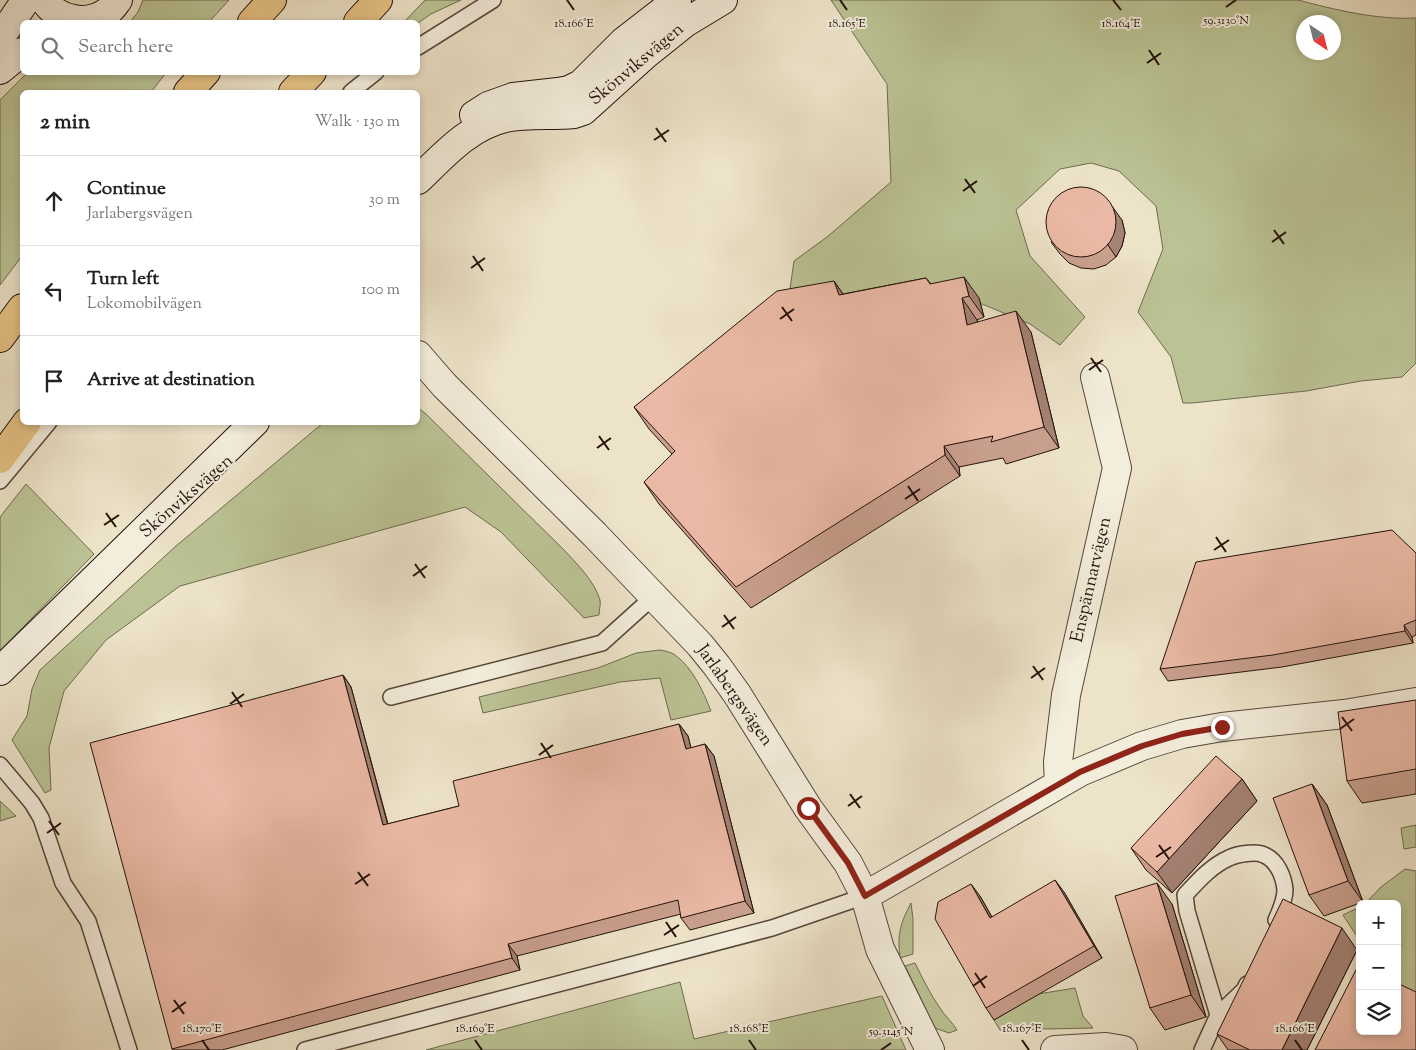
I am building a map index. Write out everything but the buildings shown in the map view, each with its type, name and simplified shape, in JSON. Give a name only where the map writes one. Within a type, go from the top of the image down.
[{"type":"highway","points":[[254,20],[272,0]]},
{"type":"highway","points":[[360,20],[378,0]]},
{"type":"highway","points":[[190,90],[203,75]]},
{"type":"highway","points":[[295,90],[309,75]]},
{"type":"highway","points":[[0,338],[20,311]]},
{"type":"highway","points":[[0,459],[25,425]]},
{"type":"street","points":[[0,38],[26,0]]},
{"type":"street","points":[[44,0],[60,16],[72,20]]},
{"type":"street","points":[[86,20],[109,11],[118,0]]},
{"type":"street","name":"Skönviksvägen","points":[[420,157],[455,126],[488,106],[513,97],[569,90],[581,84],[624,41],[677,0]]},
{"type":"street","name":"Skönviksvägen","points":[[420,178],[462,140],[493,122],[507,118],[574,114],[583,111],[685,23],[723,0]]},
{"type":"street","points":[[0,70],[20,54]]},
{"type":"street","name":"Jarlabergsvägen","points":[[420,357],[444,385],[595,535],[652,597],[700,645],[717,666],[737,694],[808,808],[848,863],[865,896],[880,949],[930,1050]]},
{"type":"street","name":"Enspännarvägen","points":[[1059,784],[1058,762],[1066,695],[1117,468],[1095,377]]},
{"type":"street","name":"Skönviksvägen","points":[[0,671],[99,572],[252,425]]},
{"type":"street","name":"Skönviksvägen","points":[[99,572],[270,425]]},
{"type":"street","points":[[865,896],[1080,772],[1142,746],[1182,734],[1222,727],[1344,714],[1416,702]]},
{"type":"street","points":[[1055,1050],[1106,1047],[1123,1050]]},
{"type":"lane","points":[[420,46],[493,0]]},
{"type":"lane","points":[[354,90],[372,75]]},
{"type":"lane","points":[[0,481],[47,425]]},
{"type":"lane","points":[[391,697],[602,643],[652,597]]},
{"type":"lane","points":[[0,765],[32,802],[41,818],[62,883],[88,921],[129,1050]]},
{"type":"lane","points":[[1218,1014],[1187,911],[1185,895],[1202,876],[1230,857],[1263,854],[1282,874],[1285,892],[1280,911],[1268,936]]},
{"type":"lane","points":[[305,1050],[772,928],[865,896]]},
{"type":"lane","points":[[1202,1050],[1218,1014],[1244,990],[1252,972]]},
{"type":"green space","points":[[143,0],[229,0],[211,20],[132,20],[138,12]]},
{"type":"green space","points":[[425,0],[461,0],[431,14],[420,22],[420,20],[406,20]]},
{"type":"green space","points":[[831,0],[1298,0],[1372,16],[1416,18],[1416,363],[1402,377],[1361,381],[1306,391],[1183,403],[1171,357],[1138,312],[1163,249],[1156,206],[1119,171],[1091,163],[1060,169],[1016,210],[1030,256],[1085,317],[1060,345],[1030,324],[939,286],[787,309],[794,261],[827,237],[891,182],[887,84]]},
{"type":"green space","points":[[25,75],[164,75],[153,90],[20,90],[20,259],[0,285],[0,100]]},
{"type":"green space","points":[[420,410],[579,566],[597,593],[600,602],[599,615],[584,618],[501,532],[465,507],[180,586],[106,640],[64,691],[49,748],[51,790],[45,793],[12,740],[27,716],[32,689],[40,670],[176,546],[321,425],[420,425]]},
{"type":"green space","points":[[26,484],[94,554],[0,651],[0,517]]},
{"type":"green space","points":[[660,650],[673,654],[687,666],[701,688],[711,711],[671,720],[660,678],[620,682],[483,713],[479,697],[598,668],[636,653]]},
{"type":"green space","points":[[0,801],[16,816],[0,821]]},
{"type":"green space","points":[[1416,825],[1416,847],[1404,849],[1401,828]]},
{"type":"green space","points":[[1405,869],[1416,871],[1416,1002],[1401,995],[1401,900],[1369,900],[1381,887]]},
{"type":"green space","points":[[911,903],[913,954],[900,958],[900,929]]},
{"type":"green space","points":[[1356,909],[1356,935],[1343,915]]},
{"type":"green space","points":[[915,963],[933,997],[957,1030],[949,1033],[935,1028],[905,966]]},
{"type":"green space","points":[[680,982],[694,1039],[882,996],[906,1050],[426,1050]]},
{"type":"green space","points":[[1075,988],[1083,1016],[1093,1028],[1000,1030],[994,1020],[1038,994]]},
{"type":"route","points":[[808,808],[848,863],[865,896],[1080,772],[1142,746],[1182,734],[1222,727]]}]
